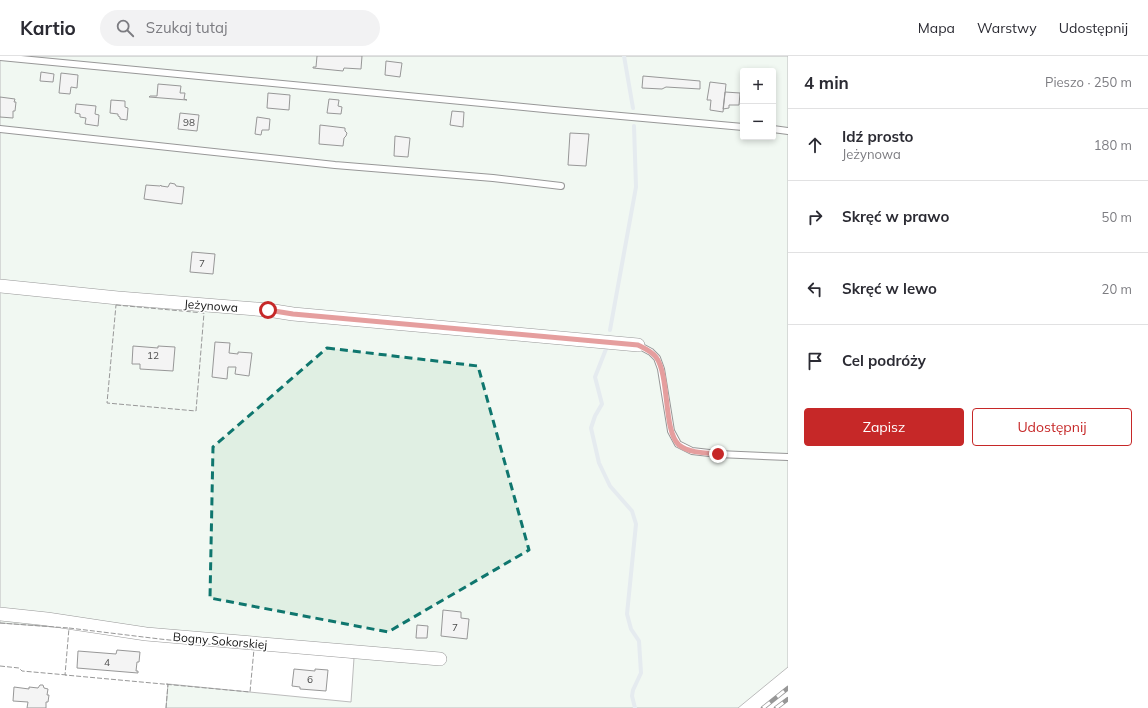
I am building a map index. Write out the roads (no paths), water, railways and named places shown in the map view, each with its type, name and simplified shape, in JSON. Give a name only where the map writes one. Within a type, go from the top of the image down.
[{"type":"street","name":"Jeżynowa","points":[[0,286],[638,345]]},
{"type":"street","name":"Bogny Sokorskiej","points":[[0,614],[47,619],[146,634],[440,659]]},
{"type":"lane","points":[[0,57],[740,127]]},
{"type":"lane","points":[[0,129],[335,165],[493,178],[561,186]]},
{"type":"lane","points":[[776,129],[788,131]]},
{"type":"lane","points":[[638,345],[651,352],[657,358],[661,368],[671,431],[678,444],[692,451],[718,454],[788,457]]},
{"type":"waterway","points":[[624,56],[633,108]]},
{"type":"waterway","points":[[610,330],[636,187],[634,126]]},
{"type":"waterway","points":[[606,349],[595,377],[602,404],[595,416],[591,428],[599,463],[610,486],[632,511],[636,524],[627,614],[631,629],[639,641],[641,673],[633,690],[632,696],[635,708]]},
{"type":"railway","points":[[763,708],[788,688]]},
{"type":"railway","points":[[776,708],[788,699]]}]
